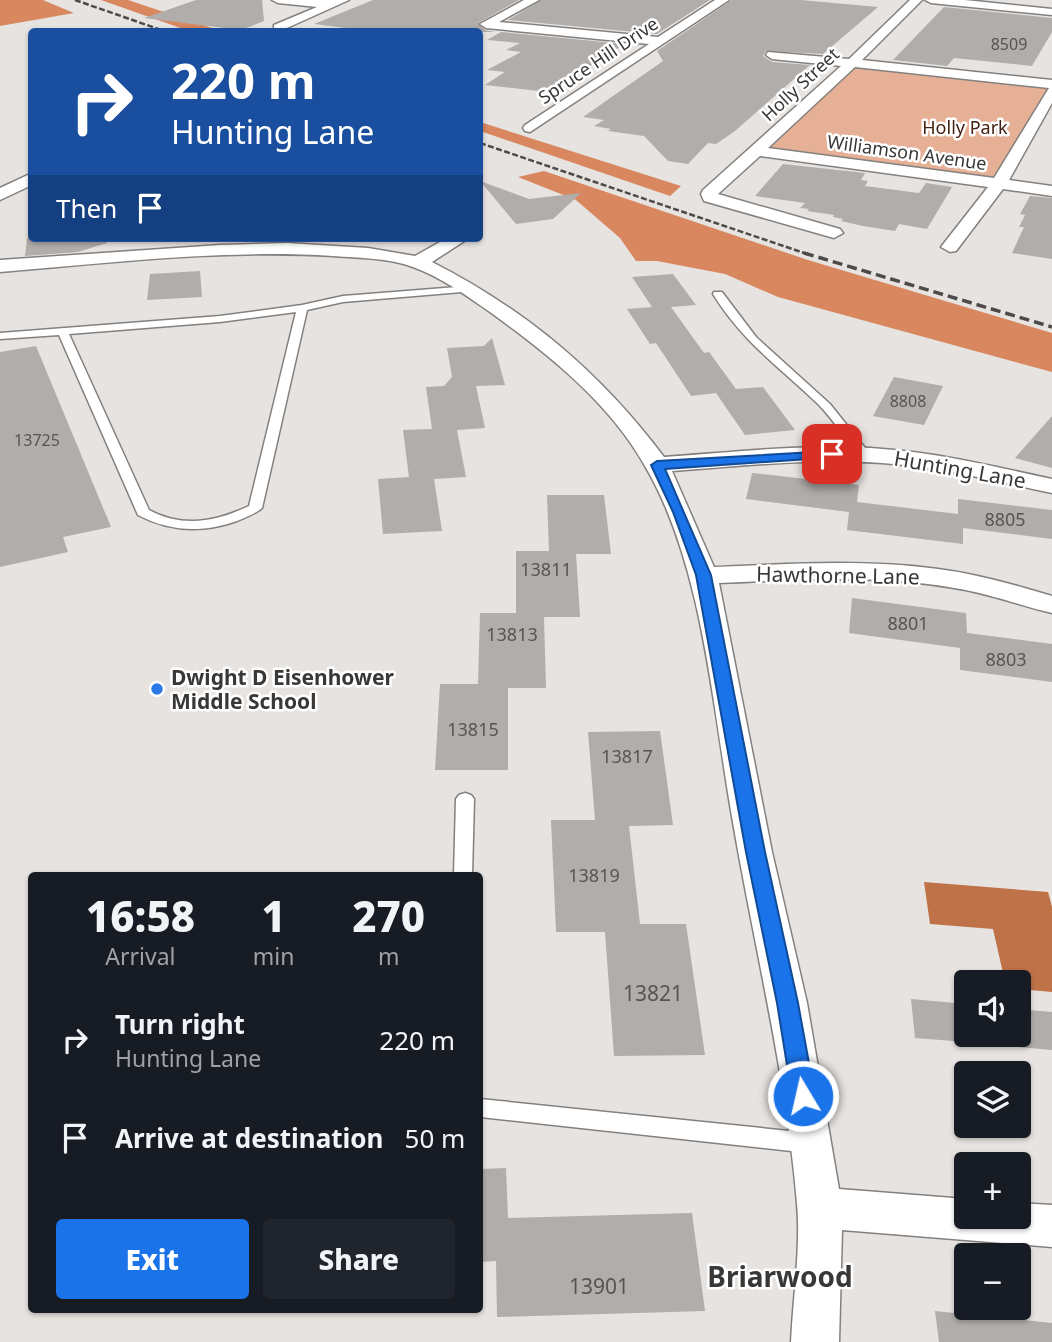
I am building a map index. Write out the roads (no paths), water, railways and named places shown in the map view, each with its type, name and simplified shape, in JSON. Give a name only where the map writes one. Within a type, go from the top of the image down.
[{"type":"street","points":[[278,0],[329,5]]},
{"type":"street","points":[[278,28],[343,0]]},
{"type":"street","points":[[533,0],[482,25],[658,41]]},
{"type":"street","name":"Spruce Hill Drive","points":[[530,128],[723,0]]},
{"type":"street","name":"Holly Street","points":[[834,233],[710,197],[709,194],[851,64],[916,0]]},
{"type":"street","points":[[931,0],[1052,12]]},
{"type":"street","points":[[772,55],[1052,84]]},
{"type":"street","points":[[950,247],[999,184],[1052,91]]},
{"type":"street","name":"Williamson Avenue","points":[[757,151],[1052,191]]},
{"type":"street","points":[[0,195],[28,180]]},
{"type":"street","points":[[418,262],[453,242]]},
{"type":"street","points":[[0,266],[180,245],[311,243],[418,262],[470,289],[546,343],[575,368],[627,424],[657,465],[704,575],[755,852],[788,1003],[811,1143],[820,1208],[815,1342]]},
{"type":"street","name":"Hunting Lane","points":[[657,465],[818,454],[865,456],[929,462],[1052,486]]},
{"type":"street","name":"Hawthorne Lane","points":[[704,575],[836,571],[914,574],[965,581],[1052,605]]},
{"type":"street","points":[[820,1208],[1052,1226]]},
{"type":"lane","points":[[0,336],[220,319],[302,308],[343,299],[470,289]]},
{"type":"lane","points":[[718,294],[729,314],[755,346],[822,402],[865,456]]},
{"type":"lane","points":[[63,332],[143,512],[159,522],[189,526],[226,522],[256,508],[302,308]]},
{"type":"lane","points":[[463,872],[465,799]]},
{"type":"lane","points":[[483,1108],[811,1143]]},
{"type":"railway","points":[[75,0],[156,28]]},
{"type":"railway","points":[[483,144],[805,253]]},
{"type":"railway","points":[[805,253],[1052,327]]},
{"type":"railway","points":[[805,253],[810,255]]},
{"type":"place","name":"Dwight D Eisenhower Middle School","points":[[157,689]]},
{"type":"district","name":"Briarwood","points":[[780,1276]]},
{"type":"park label","name":"Holly Park","points":[[965,127]]}]
